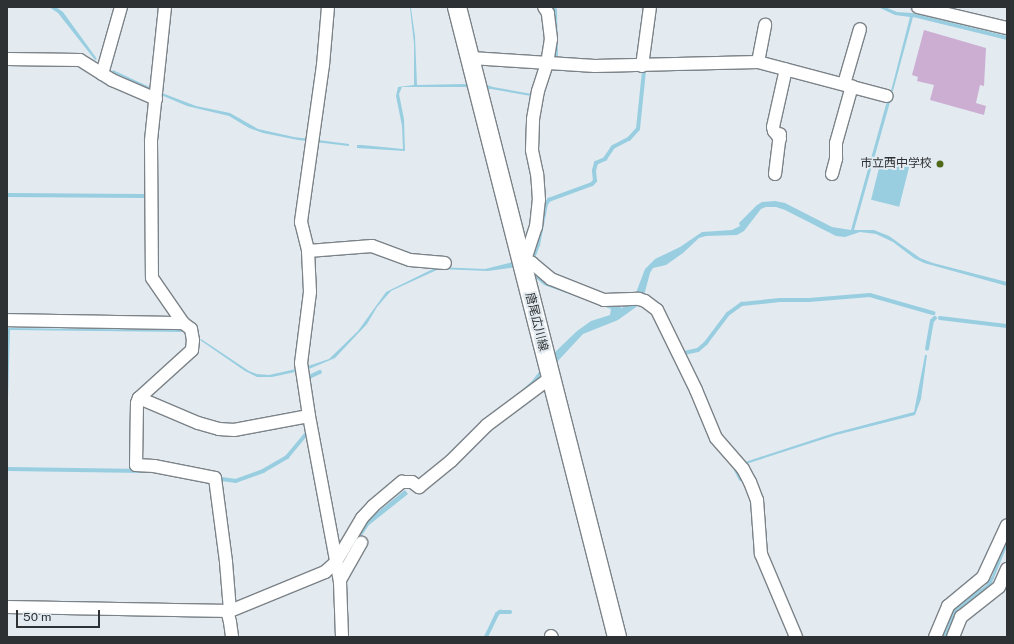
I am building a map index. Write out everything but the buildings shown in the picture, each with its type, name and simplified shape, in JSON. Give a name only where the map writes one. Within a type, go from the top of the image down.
[{"type":"main road","name":"唐尾広川線","points":[[457,7],[471,58],[548,371],[617,637]]},
{"type":"street","points":[[102,74],[121,7]]},
{"type":"street","points":[[165,7],[156,99],[150,141],[152,278],[183,322],[191,329],[193,340],[192,350],[139,398],[137,403],[136,465],[154,466],[215,478],[226,562],[232,637]]},
{"type":"street","points":[[328,7],[323,65],[301,222],[308,251],[310,292],[301,363],[309,416],[340,580],[342,637]]},
{"type":"street","points":[[544,7],[548,13],[551,39],[551,64],[538,91],[533,119],[532,150],[537,174],[539,200],[536,227],[522,262],[532,263],[551,279],[604,300],[637,300],[657,310],[696,390],[716,438],[743,469],[750,482],[757,500],[761,554],[796,637]]},
{"type":"street","points":[[642,66],[650,7]]},
{"type":"street","points":[[918,7],[1007,28]]},
{"type":"street","points":[[758,62],[765,25]]},
{"type":"street","points":[[832,174],[836,159],[836,143],[860,29]]},
{"type":"street","points":[[471,58],[551,64],[642,66],[758,62],[887,96]]},
{"type":"street","points":[[7,59],[80,60],[112,80],[156,99]]},
{"type":"street","points":[[775,174],[780,137],[774,131],[773,127],[786,69]]},
{"type":"street","points":[[308,251],[372,246],[410,260],[445,263]]},
{"type":"street","points":[[7,320],[183,322]]},
{"type":"street","points":[[7,607],[229,610],[325,572],[336,562],[362,518],[373,506],[402,482],[412,482],[419,487],[452,461],[487,425],[548,371]]},
{"type":"street","points":[[139,398],[198,423],[219,429],[234,430],[309,416]]},
{"type":"street","points":[[935,637],[948,606],[983,577],[1007,525]]},
{"type":"street","points":[[340,580],[361,543]]},
{"type":"street","points":[[953,637],[961,616],[999,588],[1007,569]]},
{"type":"water","points":[[49,7],[56,7],[63,12],[97,59],[95,60],[58,13]]},
{"type":"water","points":[[551,7],[556,7],[557,10],[558,55],[543,95]]},
{"type":"water","points":[[878,7],[885,7],[897,12],[912,13],[1007,36],[1007,40],[913,17],[893,91],[891,91],[910,17],[895,15]]},
{"type":"water","points":[[410,8],[415,36],[417,85],[465,84],[478,82],[493,87],[532,94],[531,96],[491,89],[471,89],[465,87],[402,87],[399,94],[404,119],[405,151],[357,148],[357,145],[362,145],[403,149],[402,126],[396,96],[398,87],[414,85],[414,44]]},
{"type":"water","points":[[113,70],[150,87],[149,89],[112,72]]},
{"type":"water","points":[[162,93],[196,106],[230,113],[258,129],[294,137],[349,144],[349,146],[298,140],[263,133],[249,128],[229,116],[187,106],[161,95]]},
{"type":"water","points":[[887,101],[890,102],[854,230],[874,230],[889,236],[920,258],[933,263],[1007,282],[1007,286],[924,263],[914,258],[893,242],[876,234],[860,232],[845,237],[836,236],[785,210],[776,207],[766,207],[761,209],[744,231],[737,235],[706,236],[699,238],[683,253],[666,265],[653,268],[650,273],[642,303],[618,320],[583,334],[543,377],[421,481],[419,479],[450,453],[481,422],[513,398],[532,381],[552,355],[577,331],[591,321],[610,315],[611,309],[544,285],[529,272],[517,267],[488,271],[439,269],[391,291],[377,307],[367,324],[335,358],[309,369],[272,377],[257,377],[245,371],[200,340],[201,339],[249,371],[257,374],[269,375],[305,367],[329,359],[358,331],[386,292],[437,267],[485,269],[513,262],[622,308],[634,298],[645,269],[655,259],[680,247],[702,232],[732,230],[740,226],[739,223],[762,202],[775,201],[785,203],[832,227],[851,230]]},
{"type":"water","points":[[881,160],[909,167],[899,207],[871,200]]},
{"type":"water","points":[[7,328],[185,330],[184,332],[10,330],[7,433]]},
{"type":"water","points":[[925,355],[927,355],[921,399],[915,415],[836,435],[743,465],[742,463],[834,433],[914,412]]},
{"type":"water","points":[[746,485],[752,497],[781,616],[756,557],[750,500],[744,486]]},
{"type":"water","points":[[405,490],[408,494],[369,525],[341,566],[357,536],[369,519]]},
{"type":"water","points":[[1007,535],[1007,546],[992,583],[986,590],[957,611],[947,637],[938,637],[949,612],[971,591],[981,589],[986,585],[992,576]]},
{"type":"waterway","points":[[533,258],[538,245],[546,204],[549,200],[592,184],[595,181],[594,171],[596,163],[605,159],[613,147],[629,139],[638,129],[644,71]]},
{"type":"waterway","points":[[7,195],[144,196]]},
{"type":"waterway","points":[[684,353],[698,350],[706,343],[728,314],[742,304],[780,300],[809,300],[870,295],[933,313]]},
{"type":"waterway","points":[[927,349],[932,321],[935,318]]},
{"type":"waterway","points":[[940,318],[1007,326]]},
{"type":"waterway","points":[[307,378],[320,372]]},
{"type":"waterway","points":[[222,479],[236,481],[263,471],[287,457],[306,434]]},
{"type":"waterway","points":[[7,469],[144,471]]},
{"type":"waterway","points":[[736,469],[741,479]]},
{"type":"waterway","points":[[486,637],[497,614],[500,612],[510,612]]},
{"type":"place","name":"市立西中学校","points":[[940,164]]}]
